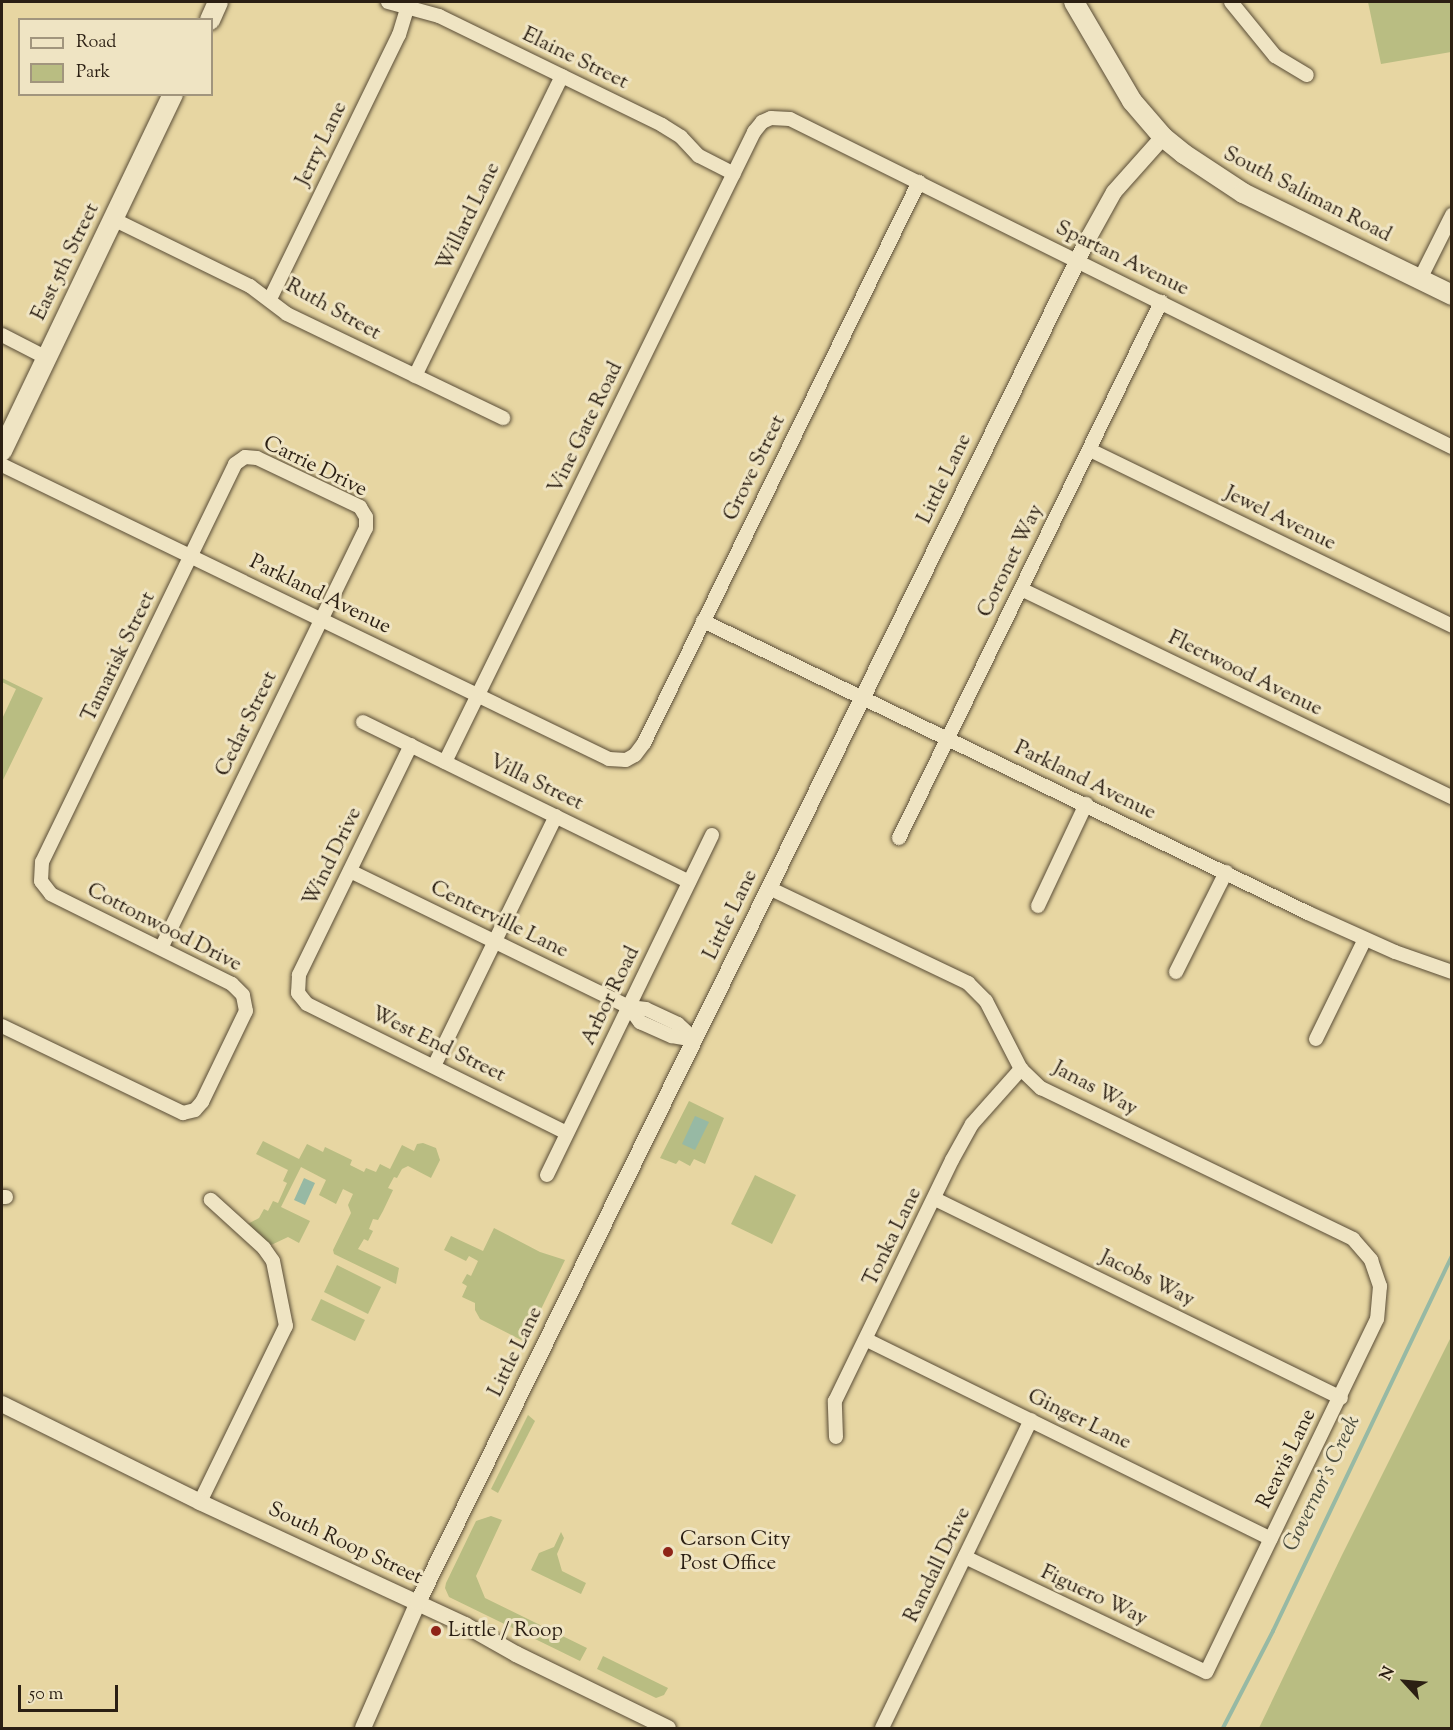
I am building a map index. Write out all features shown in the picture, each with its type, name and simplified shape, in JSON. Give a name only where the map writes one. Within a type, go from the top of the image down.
[{"type":"main road","points":[[211,18],[219,2]]},
{"type":"main road","name":"South Saliman Road","points":[[1074,2],[1124,88],[1163,137],[1198,165],[1243,193],[1452,294]]},
{"type":"main road","name":"East 5th Street","points":[[2,451],[172,96]]},
{"type":"street","name":"Elaine Street","points":[[388,2],[439,16],[671,130],[699,156],[734,174]]},
{"type":"street","points":[[1231,2],[1275,56],[1307,75]]},
{"type":"street","name":"Jerry Lane","points":[[270,299],[399,34],[408,6]]},
{"type":"street","name":"Willard Lane","points":[[415,376],[562,76]]},
{"type":"street","name":"Vine Gate Road","points":[[445,762],[757,128],[771,118]]},
{"type":"street","name":"Spartan Avenue","points":[[771,118],[790,119],[1452,447]]},
{"type":"street","name":"Little Lane","points":[[363,1728],[418,1602],[1077,261],[1114,192],[1163,137]]},
{"type":"street","name":"Grove Street","points":[[620,762],[635,755],[644,743],[919,183]]},
{"type":"street","points":[[1420,279],[1452,215]]},
{"type":"street","name":"Ruth Street","points":[[113,219],[250,286],[287,314],[503,418]]},
{"type":"street","name":"Coronet Way","points":[[899,838],[1161,302]]},
{"type":"street","points":[[2,335],[47,357]]},
{"type":"street","name":"Jewel Avenue","points":[[1090,450],[1452,626]]},
{"type":"street","name":"Carrie Drive","points":[[245,457],[257,458],[360,507],[366,517]]},
{"type":"street","name":"Tamarisk Street","points":[[41,881],[42,862],[235,464],[245,457]]},
{"type":"street","name":"Parkland Avenue","points":[[2,465],[609,759],[620,762]]},
{"type":"street","name":"Cedar Street","points":[[161,948],[366,528],[366,517]]},
{"type":"street","name":"Fleetwood Avenue","points":[[1021,588],[1452,797]]},
{"type":"street","name":"Parkland Avenue","points":[[703,621],[1365,939],[1452,972]]},
{"type":"street","name":"Villa Street","points":[[363,722],[689,882]]},
{"type":"street","name":"Wind Drive","points":[[297,989],[299,975],[411,745]]},
{"type":"street","points":[[1038,906],[1086,804]]},
{"type":"street","points":[[434,1066],[556,816]]},
{"type":"street","name":"Arbor Road","points":[[547,1175],[712,835]]},
{"type":"street","name":"Centerville Lane","points":[[350,871],[628,1007],[646,1009],[678,1024],[694,1040]]},
{"type":"street","points":[[1176,972],[1226,872]]},
{"type":"street","name":"Cottonwood Drive","points":[[2,1026],[183,1113],[195,1110],[202,1102],[246,1011],[243,995],[232,984],[51,894],[41,881]]},
{"type":"street","name":"Janas Way","points":[[769,888],[968,983],[986,1001],[1021,1069],[1041,1088],[1353,1239],[1371,1260]]},
{"type":"street","points":[[1316,1039],[1365,939]]},
{"type":"street","name":"West End Street","points":[[297,989],[300,997],[307,1004],[567,1132]]},
{"type":"street","name":"Tonka Lane","points":[[836,1437],[835,1401],[867,1341],[952,1160],[972,1124],[1021,1069]]},
{"type":"street","name":"Jacobs Way","points":[[935,1199],[1341,1398]]},
{"type":"street","points":[[200,1502],[286,1326],[273,1262],[264,1248],[211,1200]]},
{"type":"street","name":"Reavis Lane","points":[[1206,1672],[1341,1398],[1377,1318],[1380,1286],[1371,1260]]},
{"type":"street","name":"Ginger Lane","points":[[867,1341],[1272,1539]]},
{"type":"street","name":"South Roop Street","points":[[2,1404],[200,1502],[418,1602],[516,1654],[668,1728]]},
{"type":"street","name":"Randall Drive","points":[[882,1728],[1031,1420]]},
{"type":"street","name":"Figuero Way","points":[[965,1557],[1206,1672]]},
{"type":"green space","points":[[1368,2],[1451,2],[1451,52],[1381,64]]},
{"type":"green space","points":[[2,678],[43,698],[2,782],[2,719],[16,689],[2,682]]},
{"type":"green space","points":[[689,1101],[724,1118],[705,1164],[694,1159],[690,1166],[679,1160],[676,1164],[660,1158]]},
{"type":"green space","points":[[263,1141],[299,1159],[307,1144],[323,1152],[325,1147],[352,1160],[350,1165],[364,1172],[366,1168],[376,1172],[380,1164],[390,1169],[402,1145],[414,1151],[417,1144],[423,1143],[436,1148],[440,1160],[431,1178],[408,1166],[402,1169],[397,1178],[394,1177],[388,1188],[393,1190],[378,1220],[373,1219],[369,1229],[373,1231],[368,1241],[364,1239],[358,1249],[399,1268],[396,1284],[334,1254],[333,1250],[351,1213],[348,1205],[353,1194],[343,1189],[336,1204],[319,1195],[326,1180],[301,1167],[281,1207],[310,1221],[299,1243],[288,1237],[269,1246],[246,1225],[259,1218],[264,1209],[268,1211],[273,1201],[278,1203],[287,1183],[283,1181],[288,1170],[256,1154]]},
{"type":"green space","points":[[755,1175],[796,1195],[772,1244],[731,1224]]},
{"type":"green space","points":[[494,1228],[540,1252],[565,1260],[525,1342],[480,1319],[475,1310],[475,1303],[462,1297],[467,1286],[462,1283],[467,1274],[471,1276],[478,1261],[469,1256],[466,1261],[444,1250],[451,1236],[483,1251]]},
{"type":"green space","points":[[337,1265],[381,1287],[368,1314],[324,1292]]},
{"type":"green space","points":[[321,1299],[365,1320],[355,1341],[311,1320]]},
{"type":"green space","points":[[1451,1337],[1451,1728],[1259,1728],[1342,1555]]},
{"type":"green space","points":[[528,1415],[535,1421],[498,1493],[491,1489]]},
{"type":"green space","points":[[491,1516],[502,1520],[476,1576],[485,1598],[587,1648],[580,1661],[449,1597],[445,1588],[446,1583],[476,1521]]},
{"type":"green space","points":[[561,1532],[564,1538],[557,1554],[562,1571],[586,1583],[581,1594],[531,1570],[539,1553],[554,1547]]},
{"type":"green space","points":[[603,1656],[668,1688],[664,1695],[656,1698],[597,1669]]},
{"type":"shaded area","points":[[695,1116],[709,1122],[695,1150],[682,1144]]},
{"type":"shaded area","points":[[304,1178],[315,1183],[305,1205],[294,1200]]},
{"type":"waterway","name":"Governor's Creek","points":[[1223,1728],[1273,1631],[1452,1255]]},
{"type":"place","name":"Carson City Post Office","points":[[668,1552]]},
{"type":"place","name":"Little / Roop","points":[[436,1631]]}]
